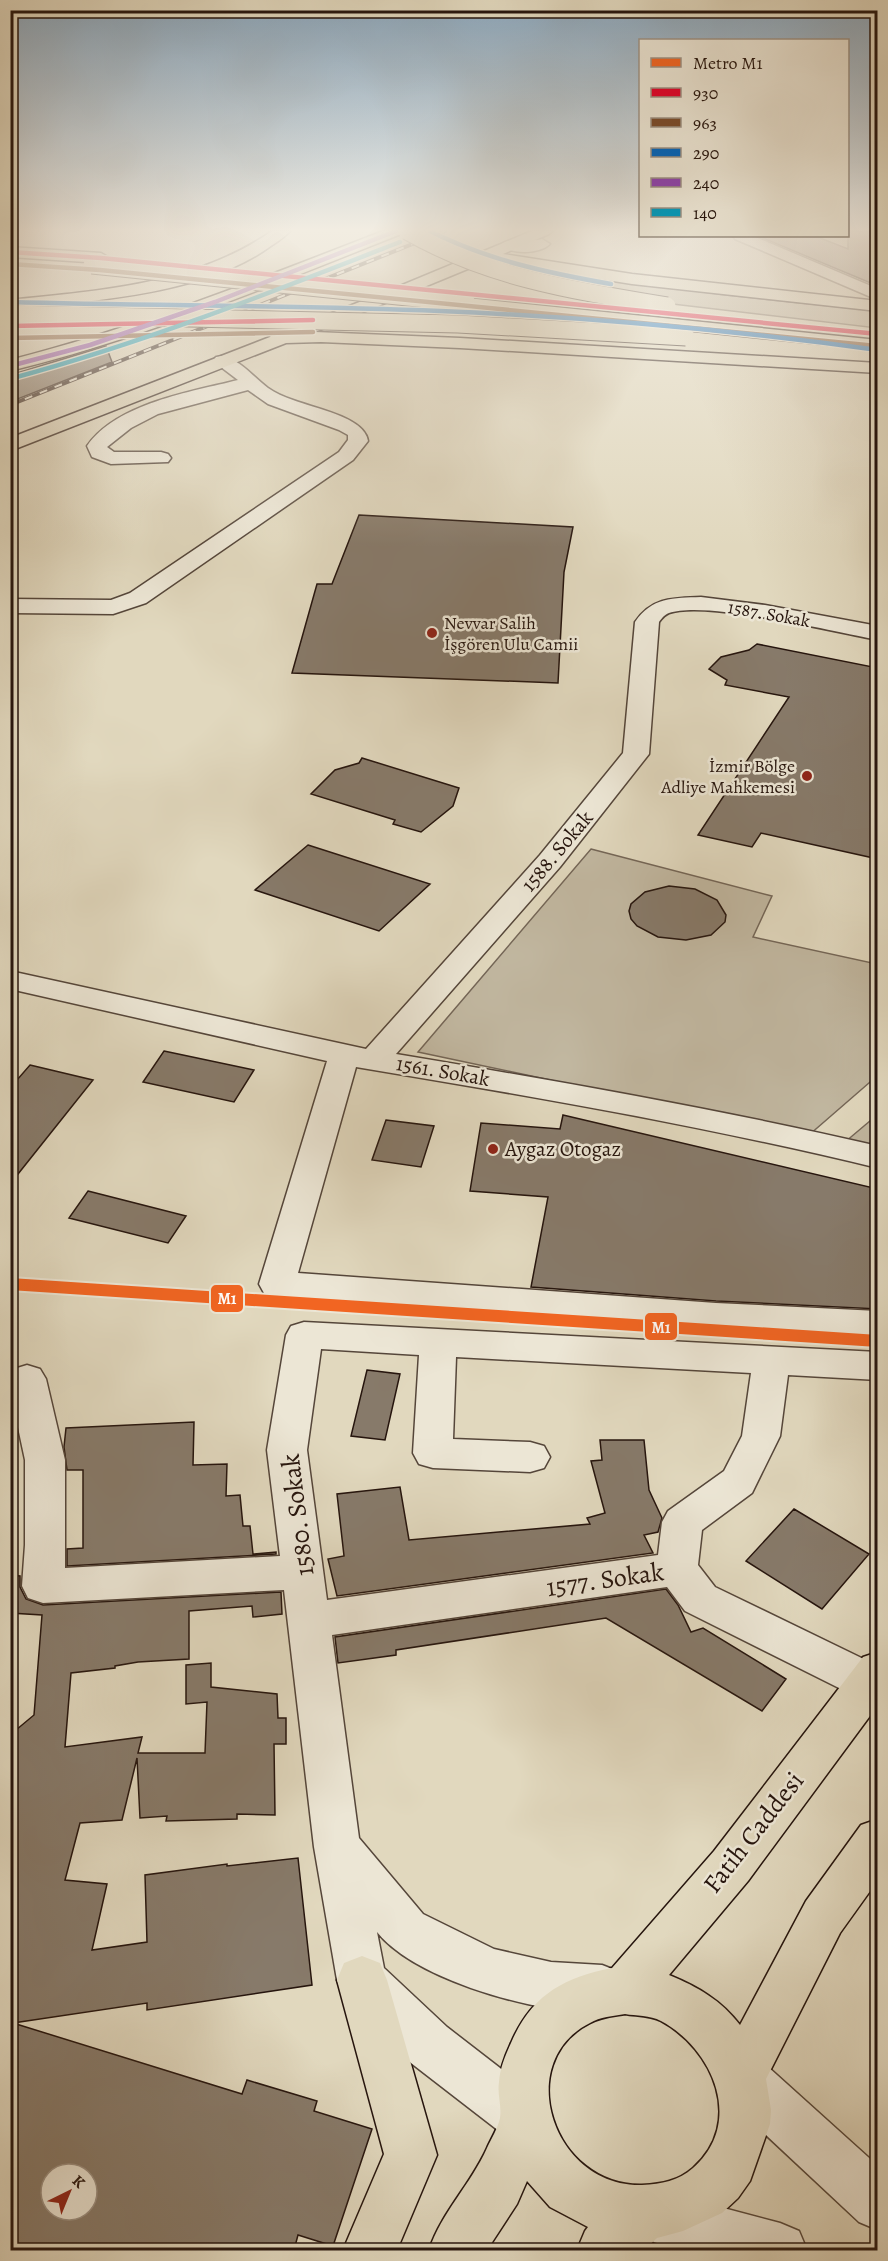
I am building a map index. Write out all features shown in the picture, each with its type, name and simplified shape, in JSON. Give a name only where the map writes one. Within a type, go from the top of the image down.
[{"type":"main road","points":[[10,366],[115,337]]},
{"type":"main road","points":[[10,434],[268,337]]},
{"type":"main road","points":[[10,445],[281,337]]},
{"type":"main road","points":[[278,338],[321,337],[878,368]]},
{"type":"main road","points":[[413,337],[460,344]]},
{"type":"main road","points":[[481,337],[520,348]]},
{"type":"main road","points":[[679,337],[877,341]]},
{"type":"main road","points":[[686,337],[878,362]]},
{"type":"main road","points":[[834,337],[877,341]]},
{"type":"main road","points":[[850,337],[877,341]]},
{"type":"main road","name":"Fatih Caddesi","points":[[625,1990],[731,1866],[873,1676]]},
{"type":"main road","points":[[740,2076],[823,1917],[878,1840]]},
{"type":"main road","points":[[362,1980],[411,2155],[370,2250]]},
{"type":"main road","points":[[625,1990],[662,1996],[695,2014],[722,2041],[740,2076],[745,2109],[741,2141],[727,2170],[705,2193],[676,2208],[643,2214],[604,2207],[568,2188],[541,2157],[526,2120],[523,2088],[529,2056],[544,2029],[567,2008],[594,1995],[625,1990]]},
{"type":"main road","points":[[456,2250],[498,2185],[526,2120]]},
{"type":"main road","points":[[604,2250],[643,2214]]},
{"type":"street","points":[[10,606],[113,607],[138,598],[346,456],[358,441],[357,433],[346,426],[268,396],[250,384],[231,364],[222,361]]},
{"type":"street","points":[[161,458],[111,458],[99,453],[98,446],[107,436],[152,408],[171,401],[250,384]]},
{"type":"street","name":"1587. Sokak","points":[[660,608],[683,604],[717,604],[878,633]]},
{"type":"street","name":"1588. Sokak","points":[[359,1057],[550,861],[636,754],[647,622],[650,616],[660,608]]},
{"type":"street","name":"1561. Sokak","points":[[10,980],[359,1057],[582,1096],[815,1142],[878,1158]]},
{"type":"street","points":[[359,1057],[277,1284],[716,1316],[878,1324]]},
{"type":"street","name":"1580. Sokak","points":[[362,1980],[337,1847],[287,1449],[304,1335],[878,1366]]},
{"type":"street","points":[[438,1343],[433,1453],[530,1457]]},
{"type":"street","points":[[677,1569],[682,1522],[738,1482],[761,1436],[771,1361]]},
{"type":"street","points":[[27,1379],[45,1460],[46,1545],[43,1586],[303,1572]]},
{"type":"street","name":"1577. Sokak","points":[[310,1620],[677,1569],[700,1599],[873,1676]]},
{"type":"street","points":[[337,1847],[406,1930],[444,1951],[491,1972],[551,1986],[625,1990]]},
{"type":"street","points":[[362,1980],[429,2045],[526,2120]]},
{"type":"street","points":[[740,2076],[878,2203]]},
{"type":"street","points":[[643,2214],[780,2250]]},
{"type":"shaded area","points":[[591,849],[772,896],[753,937],[877,964],[877,1076],[809,1135],[418,1052]]},
{"type":"shaded area","points":[[877,1115],[877,1149],[845,1142]]},
{"type":"building","points":[[106,346],[112,362],[10,402],[10,375]]},
{"type":"building","name":"Nevvar Salih İşgören Ulu Camii","points":[[359,515],[573,527],[564,572],[558,683],[292,673],[317,584],[332,584]]},
{"type":"building","points":[[757,644],[878,668],[878,859],[761,833],[752,847],[698,835],[789,697],[725,685],[727,680],[709,669],[721,657],[749,650]]},
{"type":"building","points":[[362,758],[459,788],[453,806],[421,832],[393,824],[395,820],[311,794],[335,770],[359,763]]},
{"type":"building","points":[[308,845],[430,884],[379,931],[255,890]]},
{"type":"building","points":[[669,886],[695,889],[717,900],[726,915],[725,922],[711,935],[686,940],[658,937],[637,926],[631,919],[629,911],[631,904],[645,892]]},
{"type":"building","points":[[164,1051],[254,1070],[234,1102],[143,1082]]},
{"type":"building","points":[[30,1065],[93,1080],[10,1184],[10,1088]]},
{"type":"building","points":[[563,1115],[878,1189],[878,1309],[716,1301],[531,1287],[548,1197],[470,1191],[481,1123],[560,1129]]},
{"type":"building","points":[[386,1120],[434,1126],[421,1167],[372,1160]]},
{"type":"building","points":[[88,1191],[186,1216],[168,1243],[69,1218]]},
{"type":"building","points":[[367,1370],[400,1374],[385,1440],[351,1436]]},
{"type":"building","points":[[194,1422],[193,1465],[227,1464],[226,1496],[240,1495],[243,1526],[250,1526],[253,1554],[276,1552],[276,1554],[67,1566],[67,1549],[83,1548],[83,1470],[67,1470],[64,1447],[66,1428]]},
{"type":"building","points":[[600,1440],[644,1440],[649,1490],[662,1518],[658,1532],[644,1535],[653,1553],[337,1596],[328,1559],[344,1556],[337,1494],[400,1487],[409,1540],[590,1524],[587,1518],[605,1513],[591,1461],[602,1460]]},
{"type":"building","points":[[794,1509],[869,1554],[822,1609],[746,1561]]},
{"type":"building","points":[[10,1575],[20,1576],[20,1587],[26,1599],[43,1605],[281,1592],[282,1614],[253,1617],[252,1606],[189,1611],[189,1659],[138,1662],[115,1666],[115,1668],[71,1673],[65,1747],[142,1737],[138,1753],[205,1753],[207,1702],[186,1704],[186,1665],[211,1663],[211,1687],[277,1694],[278,1718],[286,1718],[286,1744],[274,1744],[275,1815],[237,1814],[237,1819],[166,1821],[167,1816],[140,1818],[137,1758],[122,1820],[80,1823],[65,1880],[107,1884],[92,1950],[147,1942],[145,1875],[227,1864],[227,1866],[298,1858],[312,1985],[147,2010],[147,2003],[13,2023],[242,2094],[247,2080],[317,2101],[314,2111],[372,2129],[333,2246],[298,2235],[294,2250],[10,2250],[10,1735],[34,1715],[42,1615],[10,1613]]},
{"type":"building","points":[[666,1589],[678,1605],[691,1632],[703,1628],[786,1679],[762,1711],[606,1618],[396,1650],[396,1655],[338,1663],[335,1637]]},
{"type":"railway","points":[[10,405],[181,337]]},
{"type":"metro line","name":"M1","points":[[10,1284],[878,1341]]},
{"type":"transit line","name":"963","points":[[10,338],[85,337]]},
{"type":"transit line","name":"240","points":[[10,366],[115,337]]},
{"type":"transit line","name":"140","points":[[13,378],[94,356],[151,337]]},
{"type":"transit line","name":"290","points":[[769,337],[878,350]]},
{"type":"transit line","name":"963","points":[[780,337],[877,346]]},
{"type":"place","name":"Nevvar Salih İşgören Ulu Camii","points":[[432,633]]},
{"type":"place","name":"İzmir Bölge Adliye Mahkemesi","points":[[807,776]]},
{"type":"place","name":"Aygaz Otogaz","points":[[493,1149]]}]
